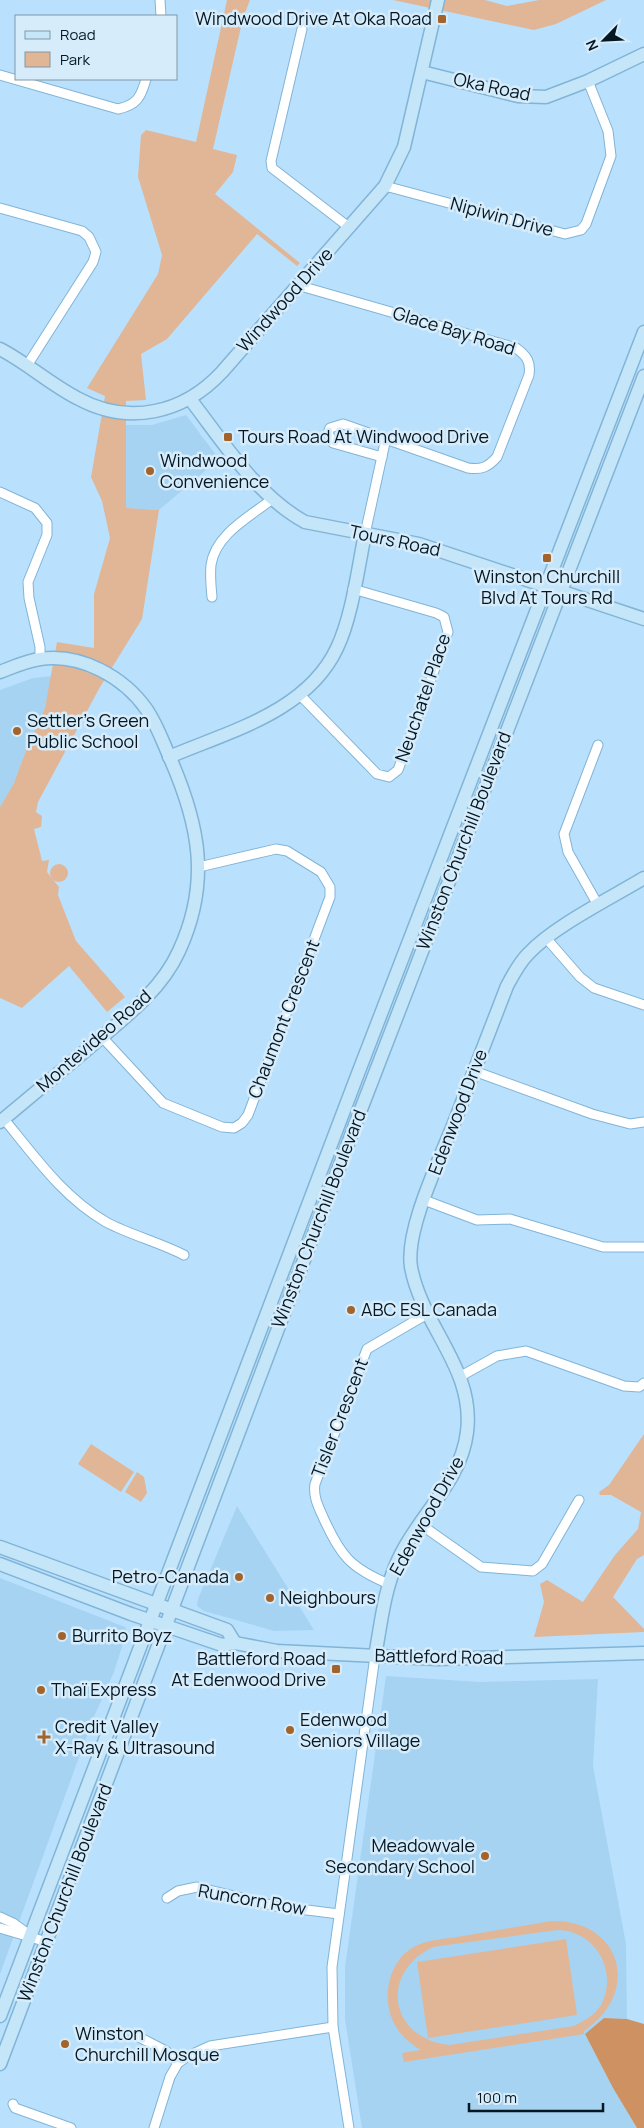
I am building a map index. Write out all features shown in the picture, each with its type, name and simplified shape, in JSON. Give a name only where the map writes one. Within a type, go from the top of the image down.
[{"type":"street","points":[[160,0],[161,15]]},
{"type":"street","name":"Windwood Drive","points":[[0,349],[28,364],[76,398],[96,407],[114,411],[133,413],[154,412],[190,399],[213,381],[350,228],[385,186],[404,147],[438,0]]},
{"type":"street","points":[[302,29],[271,161],[272,168],[350,228]]},
{"type":"street","name":"Oka Road","points":[[422,72],[518,96],[546,97],[588,81],[644,54]]},
{"type":"street","points":[[0,75],[15,79]]},
{"type":"street","points":[[17,80],[118,109],[132,106],[141,97],[146,80]]},
{"type":"street","name":"Nipiwin Drive","points":[[385,186],[565,234],[581,230],[586,224],[611,156],[608,131],[588,81]]},
{"type":"street","points":[[0,208],[82,232],[89,237],[96,252],[93,262],[28,364]]},
{"type":"street","name":"Glace Bay Road","points":[[297,285],[516,348],[524,354],[530,364],[529,375],[497,456],[489,466],[479,469],[468,468],[343,424],[336,424],[328,433],[333,443],[338,446],[382,456]]},
{"type":"street","name":"Winston Churchill Boulevard","points":[[0,2016],[644,332]]},
{"type":"street","name":"Winston Churchill Boulevard","points":[[0,2064],[368,1092],[644,376]]},
{"type":"street","name":"Tours Road","points":[[190,399],[271,500],[306,522],[419,544],[644,618]]},
{"type":"street","points":[[169,757],[274,712],[300,695],[319,677],[338,647],[345,627],[386,438]]},
{"type":"street","points":[[0,492],[35,508],[47,523],[48,535],[28,582],[29,598],[40,647],[40,659]]},
{"type":"street","points":[[212,597],[211,567],[217,547],[223,538],[271,500]]},
{"type":"street","name":"Neuchatel Place","points":[[300,695],[377,774],[389,777],[398,770],[448,632],[448,624],[444,617],[436,614],[353,589]]},
{"type":"street","name":"Montevideo Road","points":[[0,672],[40,659],[64,660],[93,666],[120,682],[135,694],[148,711],[192,815],[198,841],[199,867],[197,894],[179,952],[166,974],[148,996],[102,1037],[2,1120]]},
{"type":"street","points":[[598,745],[564,834],[568,852],[598,905]]},
{"type":"street","name":"Chaumont Crescent","points":[[102,1037],[164,1103],[222,1127],[234,1128],[242,1123],[248,1115],[330,897],[330,887],[321,872],[296,855],[276,849],[199,867]]},
{"type":"street","name":"Edenwood Drive","points":[[349,2128],[333,2027],[332,1967],[375,1656],[389,1584],[398,1560],[420,1524],[450,1482],[464,1450],[469,1417],[468,1402],[461,1376],[417,1295],[411,1265],[412,1240],[424,1200],[506,986],[528,954],[546,938],[644,878]]},
{"type":"street","points":[[546,938],[580,977],[594,988],[644,1005]]},
{"type":"street","points":[[474,1072],[592,1114],[630,1124],[644,1122]]},
{"type":"street","points":[[2,1120],[52,1178],[84,1207],[108,1223],[184,1255]]},
{"type":"street","points":[[424,1200],[477,1220],[510,1219],[604,1247],[644,1247]]},
{"type":"street","name":"Tisler Crescent","points":[[389,1584],[357,1568],[337,1546],[314,1492],[366,1349],[426,1314]]},
{"type":"street","points":[[461,1376],[497,1356],[526,1351],[624,1386],[644,1384]]},
{"type":"street","points":[[420,1524],[481,1567],[533,1570],[542,1564],[578,1500]]},
{"type":"street","points":[[0,1547],[227,1630],[235,1643]]},
{"type":"street","name":"Battleford Road","points":[[0,1564],[222,1645],[235,1643],[277,1651],[470,1660],[644,1653]]},
{"type":"street","name":"Runcorn Row","points":[[167,1898],[178,1891],[197,1887],[275,1906],[339,1914]]},
{"type":"street","points":[[0,1917],[13,1923],[30,1936]]},
{"type":"street","points":[[0,1928],[11,1933],[30,1936],[46,1942]]},
{"type":"street","points":[[154,2128],[170,2077],[178,2063],[198,2050],[210,2046],[333,2027]]},
{"type":"street","points":[[133,2034],[166,2051],[178,2063]]},
{"type":"street","points":[[13,2104],[15,2108],[71,2128]]},
{"type":"shaded area","points":[[186,415],[219,459],[159,510],[126,508],[125,425],[152,425]]},
{"type":"shaded area","name":"Settler's Green Public School","points":[[52,676],[45,708],[14,783],[0,807],[0,690],[33,678]]},
{"type":"shaded area","points":[[237,1506],[314,1630],[274,1631],[204,1611],[197,1606],[198,1599]]},
{"type":"shaded area","points":[[0,1578],[125,1627],[127,1631],[114,1672],[93,1719],[0,1974]]},
{"type":"shaded area","name":"Meadowvale Secondary School","points":[[386,1676],[480,1682],[598,1679],[593,1766],[626,1944],[627,2019],[604,2018],[585,2034],[613,2088],[637,2128],[362,2128],[345,2019],[345,1967]]},
{"type":"shaded area","points":[[604,2018],[627,2019],[644,2024],[644,2128],[637,2128],[613,2088],[585,2034]]},
{"type":"green space","points":[[227,0],[250,0],[243,18],[213,149],[237,155],[233,172],[215,194],[300,263],[297,266],[257,234],[167,339],[141,354],[146,400],[126,401],[126,508],[159,510],[142,619],[100,687],[38,802],[36,812],[42,816],[41,827],[34,829],[42,861],[49,860],[47,872],[59,887],[58,895],[76,941],[125,997],[107,1012],[69,966],[22,1008],[0,998],[0,807],[14,783],[45,708],[57,642],[94,648],[94,594],[110,538],[102,501],[91,477],[105,396],[87,388],[158,274],[162,255],[138,177],[141,135],[146,130],[196,142]]},
{"type":"green space","points":[[393,0],[485,0],[507,6],[539,0],[606,0],[556,24],[534,30]]},
{"type":"green space","points":[[59,864],[65,867],[68,873],[65,879],[59,882],[53,879],[50,873],[53,867]]},
{"type":"green space","points":[[644,1434],[644,1555],[637,1559],[613,1597],[644,1629],[644,1632],[534,1637],[544,1602],[540,1584],[547,1580],[583,1602],[615,1555],[638,1529],[641,1512],[611,1495],[600,1495],[599,1492],[609,1485]]},
{"type":"green space","points":[[91,1444],[134,1472],[121,1492],[78,1464]]},
{"type":"green space","points":[[137,1472],[144,1477],[147,1493],[141,1502],[125,1492]]},
{"type":"green space","points":[[551,1921],[575,1924],[594,1932],[607,1944],[616,1960],[618,1978],[613,1997],[602,2015],[584,2031],[584,2034],[404,2062],[402,2053],[421,2050],[414,2046],[398,2030],[389,2010],[388,1987],[392,1972],[400,1958],[412,1948],[430,1941]],"holes":[[[557,1930],[571,1932],[582,1937],[600,1955],[605,1966],[607,1979],[606,1992],[599,2009],[578,2024],[449,2045],[429,2040],[414,2030],[403,2018],[398,2003],[399,1988],[404,1972],[416,1958],[433,1947]]]},
{"type":"green space","points":[[566,1939],[577,2015],[428,2038],[417,1962]]},
{"type":"place","name":"Windwood Drive At Oka Road","points":[[442,19]]},
{"type":"place","name":"Tours Road At Windwood Drive","points":[[228,437]]},
{"type":"place","name":"Windwood Convenience","points":[[150,471]]},
{"type":"place","name":"Winston Churchill Blvd At Tours Rd","points":[[547,558]]},
{"type":"place","name":"Settler's Green Public School","points":[[17,731]]},
{"type":"place","name":"ABC ESL Canada","points":[[351,1310]]},
{"type":"place","name":"Petro-Canada","points":[[239,1577]]},
{"type":"place","name":"Neighbours","points":[[270,1598]]},
{"type":"place","name":"Burrito Boyz","points":[[62,1636]]},
{"type":"place","name":"Battleford Road At Edenwood Drive","points":[[336,1669]]},
{"type":"place","name":"Thaï Express","points":[[41,1690]]},
{"type":"place","name":"Edenwood Seniors Village","points":[[290,1730]]},
{"type":"place","name":"Credit Valley X-Ray & Ultrasound","points":[[44,1737]]},
{"type":"place","name":"Meadowvale Secondary School","points":[[485,1856]]},
{"type":"place","name":"Winston Churchill Mosque","points":[[65,2044]]}]
